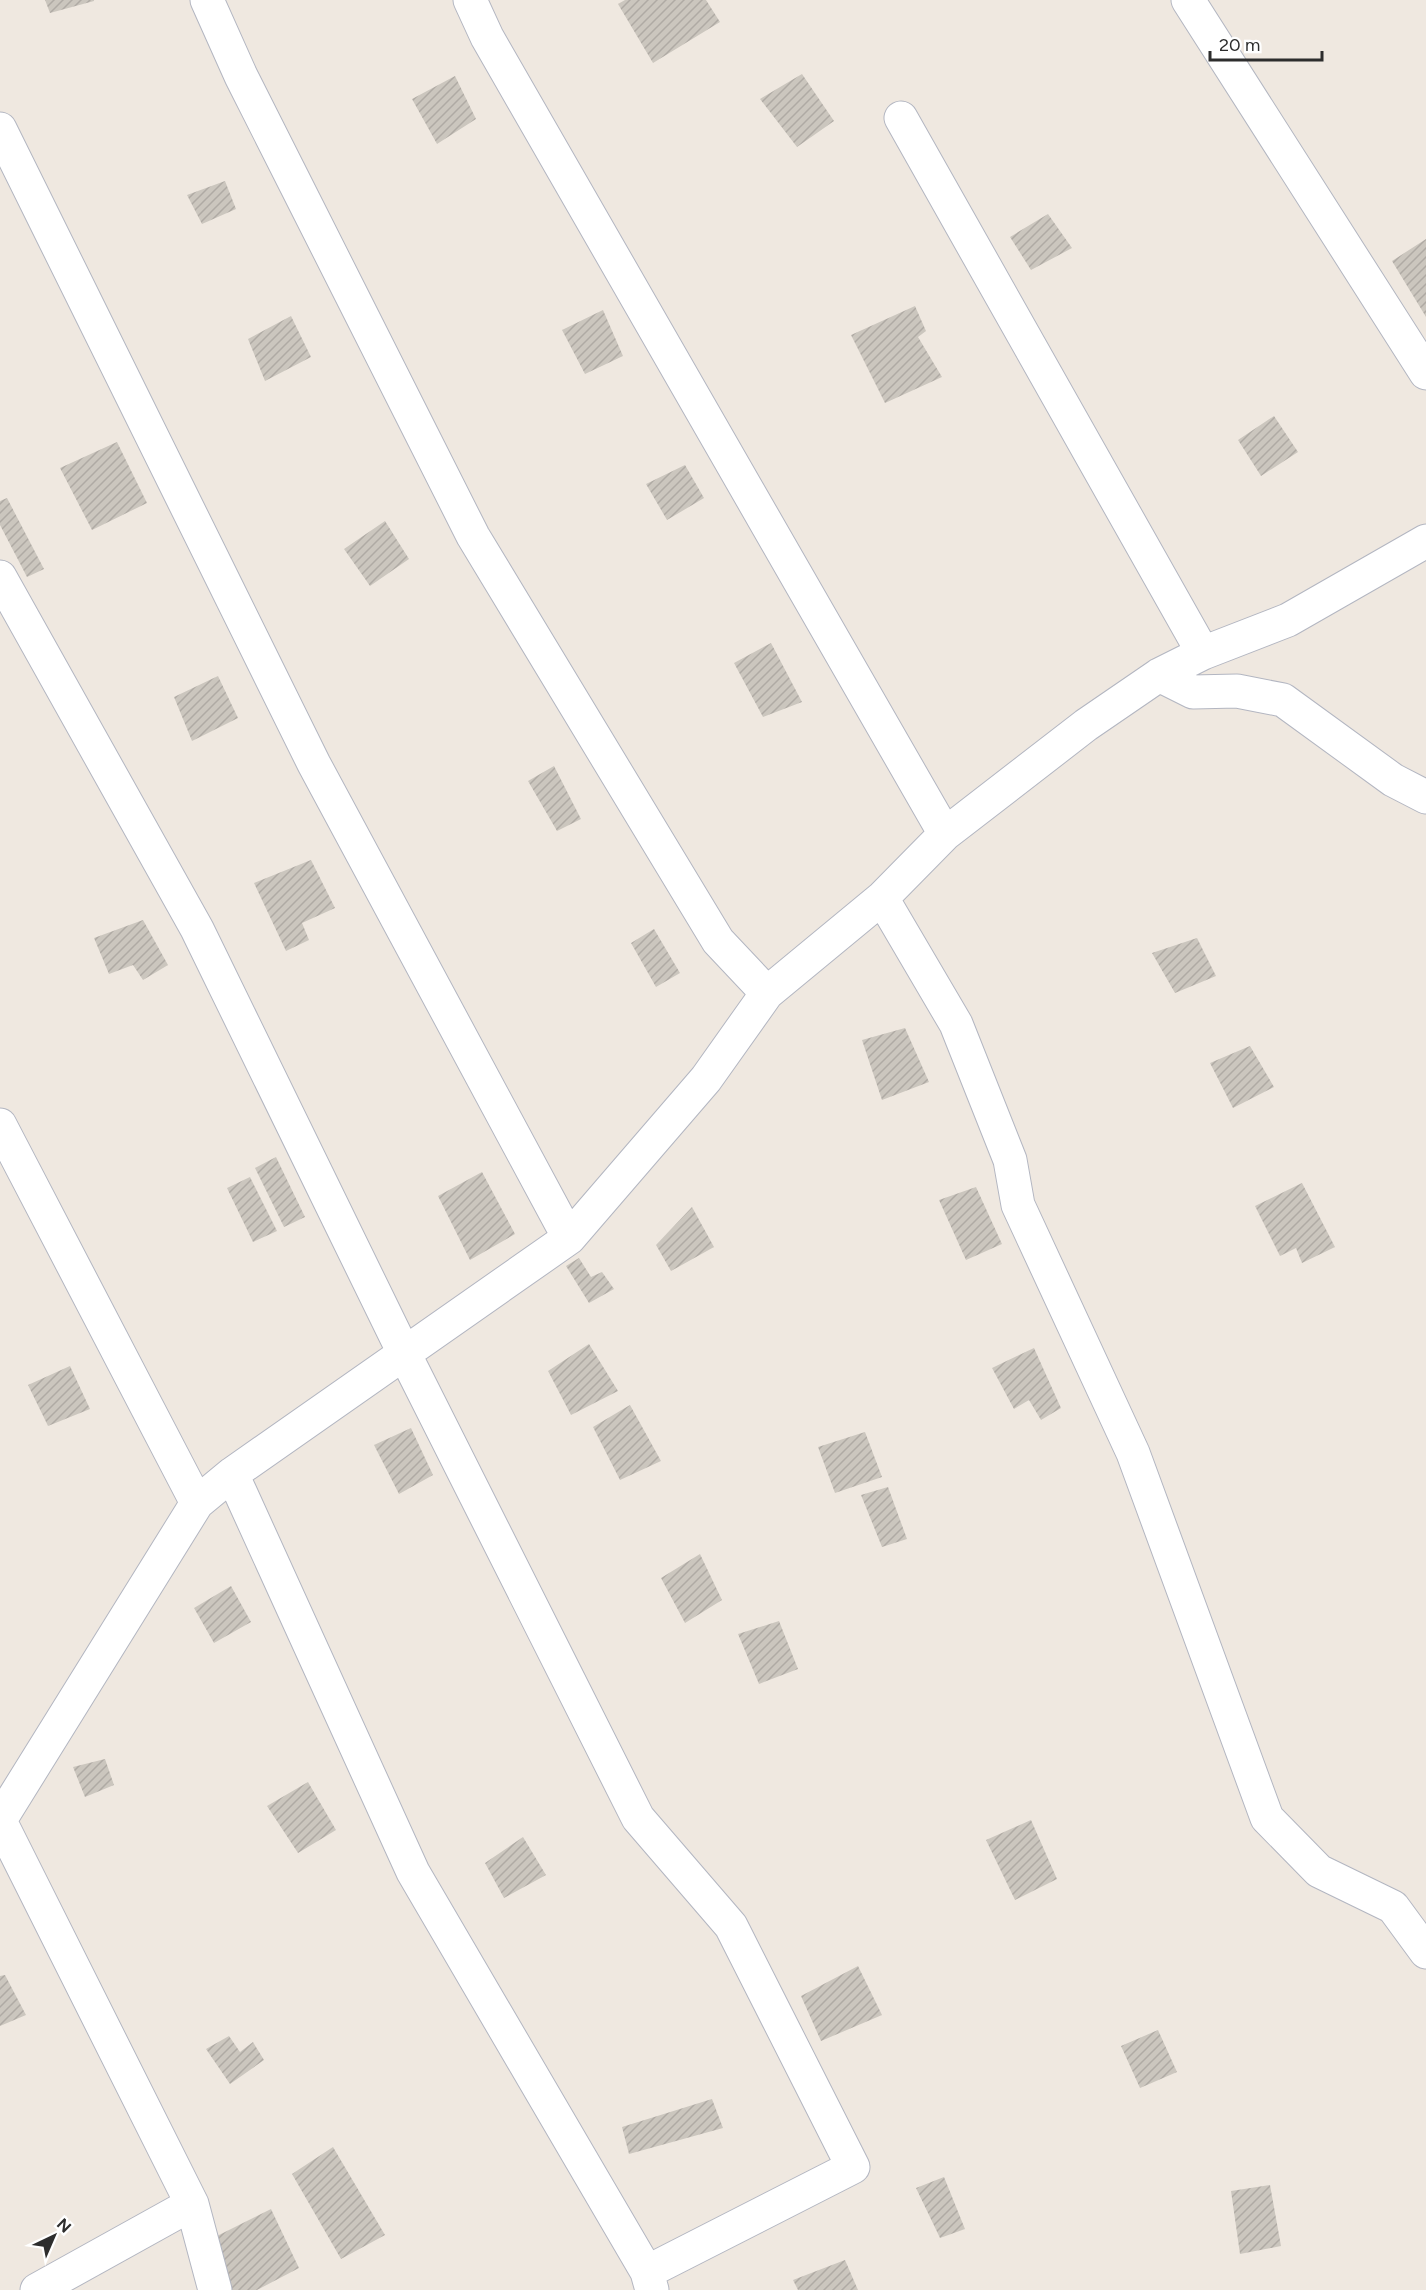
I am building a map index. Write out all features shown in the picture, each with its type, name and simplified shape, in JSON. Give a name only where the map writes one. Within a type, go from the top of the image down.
[{"type":"street","points":[[207,0],[242,76],[473,536],[718,941],[767,993]]},
{"type":"street","points":[[470,0],[487,37],[945,834]]},
{"type":"street","points":[[1188,0],[1426,373]]},
{"type":"street","points":[[901,118],[1203,653]]},
{"type":"street","points":[[0,129],[314,764],[569,1238]]},
{"type":"street","points":[[215,2290],[192,2204],[0,1820],[196,1503],[232,1474],[569,1238],[706,1079],[767,993],[882,898],[945,834],[1086,725],[1160,675],[1203,653],[1288,620],[1426,541]]},
{"type":"street","points":[[0,577],[197,929],[405,1354],[638,1818],[731,1926],[853,2167],[650,2281],[413,1872],[232,1474]]},
{"type":"street","points":[[1160,675],[1193,692],[1237,691],[1283,700],[1393,780],[1426,797]]},
{"type":"street","points":[[882,898],[956,1024],[1010,1160],[1018,1205],[1133,1453],[1267,1818],[1318,1871],[1394,1907],[1426,1952]]},
{"type":"street","points":[[0,1125],[196,1503]]},
{"type":"street","points":[[38,2290],[192,2204]]},
{"type":"building","points":[[45,0],[94,0],[94,1],[50,13]]},
{"type":"building","points":[[625,0],[706,0],[720,22],[653,63],[618,4]]},
{"type":"building","points":[[802,74],[834,121],[797,147],[760,99]]},
{"type":"building","points":[[455,76],[476,119],[437,144],[412,99]]},
{"type":"building","points":[[225,181],[236,209],[202,224],[187,195]]},
{"type":"building","points":[[1048,214],[1072,248],[1031,270],[1010,237]]},
{"type":"building","points":[[1426,239],[1426,317],[1392,261]]},
{"type":"building","points":[[915,306],[926,331],[918,337],[942,377],[885,403],[851,335]]},
{"type":"building","points":[[603,310],[623,356],[585,374],[562,330]]},
{"type":"building","points":[[291,316],[311,357],[265,381],[248,339]]},
{"type":"building","points":[[1274,416],[1298,452],[1261,476],[1238,440]]},
{"type":"building","points":[[117,442],[147,503],[92,530],[60,468]]},
{"type":"building","points":[[685,465],[704,498],[667,520],[646,484]]},
{"type":"building","points":[[7,498],[44,569],[27,577],[0,525],[0,501]]},
{"type":"building","points":[[385,521],[409,559],[370,586],[344,549]]},
{"type":"building","points":[[771,643],[802,702],[763,717],[734,663]]},
{"type":"building","points":[[218,676],[238,718],[192,741],[174,697]]},
{"type":"building","points":[[554,766],[581,819],[557,831],[528,781]]},
{"type":"building","points":[[311,860],[335,908],[302,923],[309,940],[286,951],[254,883]]},
{"type":"building","points":[[143,920],[168,965],[143,980],[133,965],[109,974],[94,938]]},
{"type":"building","points":[[654,929],[680,973],[656,987],[631,943]]},
{"type":"building","points":[[1197,938],[1216,976],[1175,993],[1152,953]]},
{"type":"building","points":[[905,1028],[929,1082],[882,1100],[862,1040]]},
{"type":"building","points":[[1250,1046],[1274,1087],[1233,1108],[1210,1063]]},
{"type":"building","points":[[276,1157],[305,1217],[284,1227],[255,1168]]},
{"type":"building","points":[[482,1172],[515,1234],[470,1260],[438,1196]]},
{"type":"building","points":[[250,1177],[277,1231],[253,1242],[227,1188]]},
{"type":"building","points":[[1302,1183],[1335,1247],[1302,1263],[1296,1248],[1280,1256],[1255,1206]]},
{"type":"building","points":[[976,1187],[1002,1244],[966,1260],[939,1200]]},
{"type":"building","points":[[692,1207],[714,1247],[671,1271],[656,1245]]},
{"type":"building","points":[[579,1258],[591,1277],[602,1272],[614,1289],[589,1303],[566,1266]]},
{"type":"building","points":[[589,1344],[618,1391],[571,1415],[548,1371]]},
{"type":"building","points":[[1034,1348],[1061,1408],[1041,1420],[1029,1400],[1014,1409],[992,1368]]},
{"type":"building","points":[[70,1366],[90,1409],[48,1426],[28,1385]]},
{"type":"building","points":[[630,1405],[661,1461],[620,1480],[593,1427]]},
{"type":"building","points":[[411,1428],[433,1475],[399,1494],[374,1445]]},
{"type":"building","points":[[865,1432],[882,1477],[835,1493],[818,1447]]},
{"type":"building","points":[[888,1487],[907,1539],[882,1547],[861,1495]]},
{"type":"building","points":[[700,1554],[722,1600],[685,1623],[661,1578]]},
{"type":"building","points":[[231,1586],[251,1622],[214,1643],[194,1608]]},
{"type":"building","points":[[779,1621],[798,1669],[759,1684],[738,1634]]},
{"type":"building","points":[[105,1759],[114,1785],[85,1797],[73,1767]]},
{"type":"building","points":[[308,1782],[336,1830],[298,1853],[267,1806]]},
{"type":"building","points":[[1031,1820],[1057,1879],[1015,1900],[986,1840]]},
{"type":"building","points":[[523,1837],[546,1875],[504,1898],[485,1863]]},
{"type":"building","points":[[858,1966],[882,2015],[821,2041],[801,1996]]},
{"type":"building","points":[[5,1975],[26,2015],[0,2026],[0,1976]]},
{"type":"building","points":[[1158,2030],[1177,2072],[1140,2088],[1121,2046]]},
{"type":"building","points":[[229,2036],[240,2052],[253,2042],[264,2060],[230,2084],[206,2049]]},
{"type":"building","points":[[712,2099],[723,2128],[629,2154],[622,2127]]},
{"type":"building","points":[[333,2147],[385,2235],[341,2259],[292,2174]]},
{"type":"building","points":[[944,2177],[965,2229],[940,2238],[916,2188]]},
{"type":"building","points":[[1270,2185],[1281,2246],[1240,2254],[1231,2191]]},
{"type":"building","points":[[271,2209],[299,2268],[257,2290],[231,2290],[207,2241]]},
{"type":"building","points":[[845,2260],[858,2290],[798,2290],[793,2280]]}]
